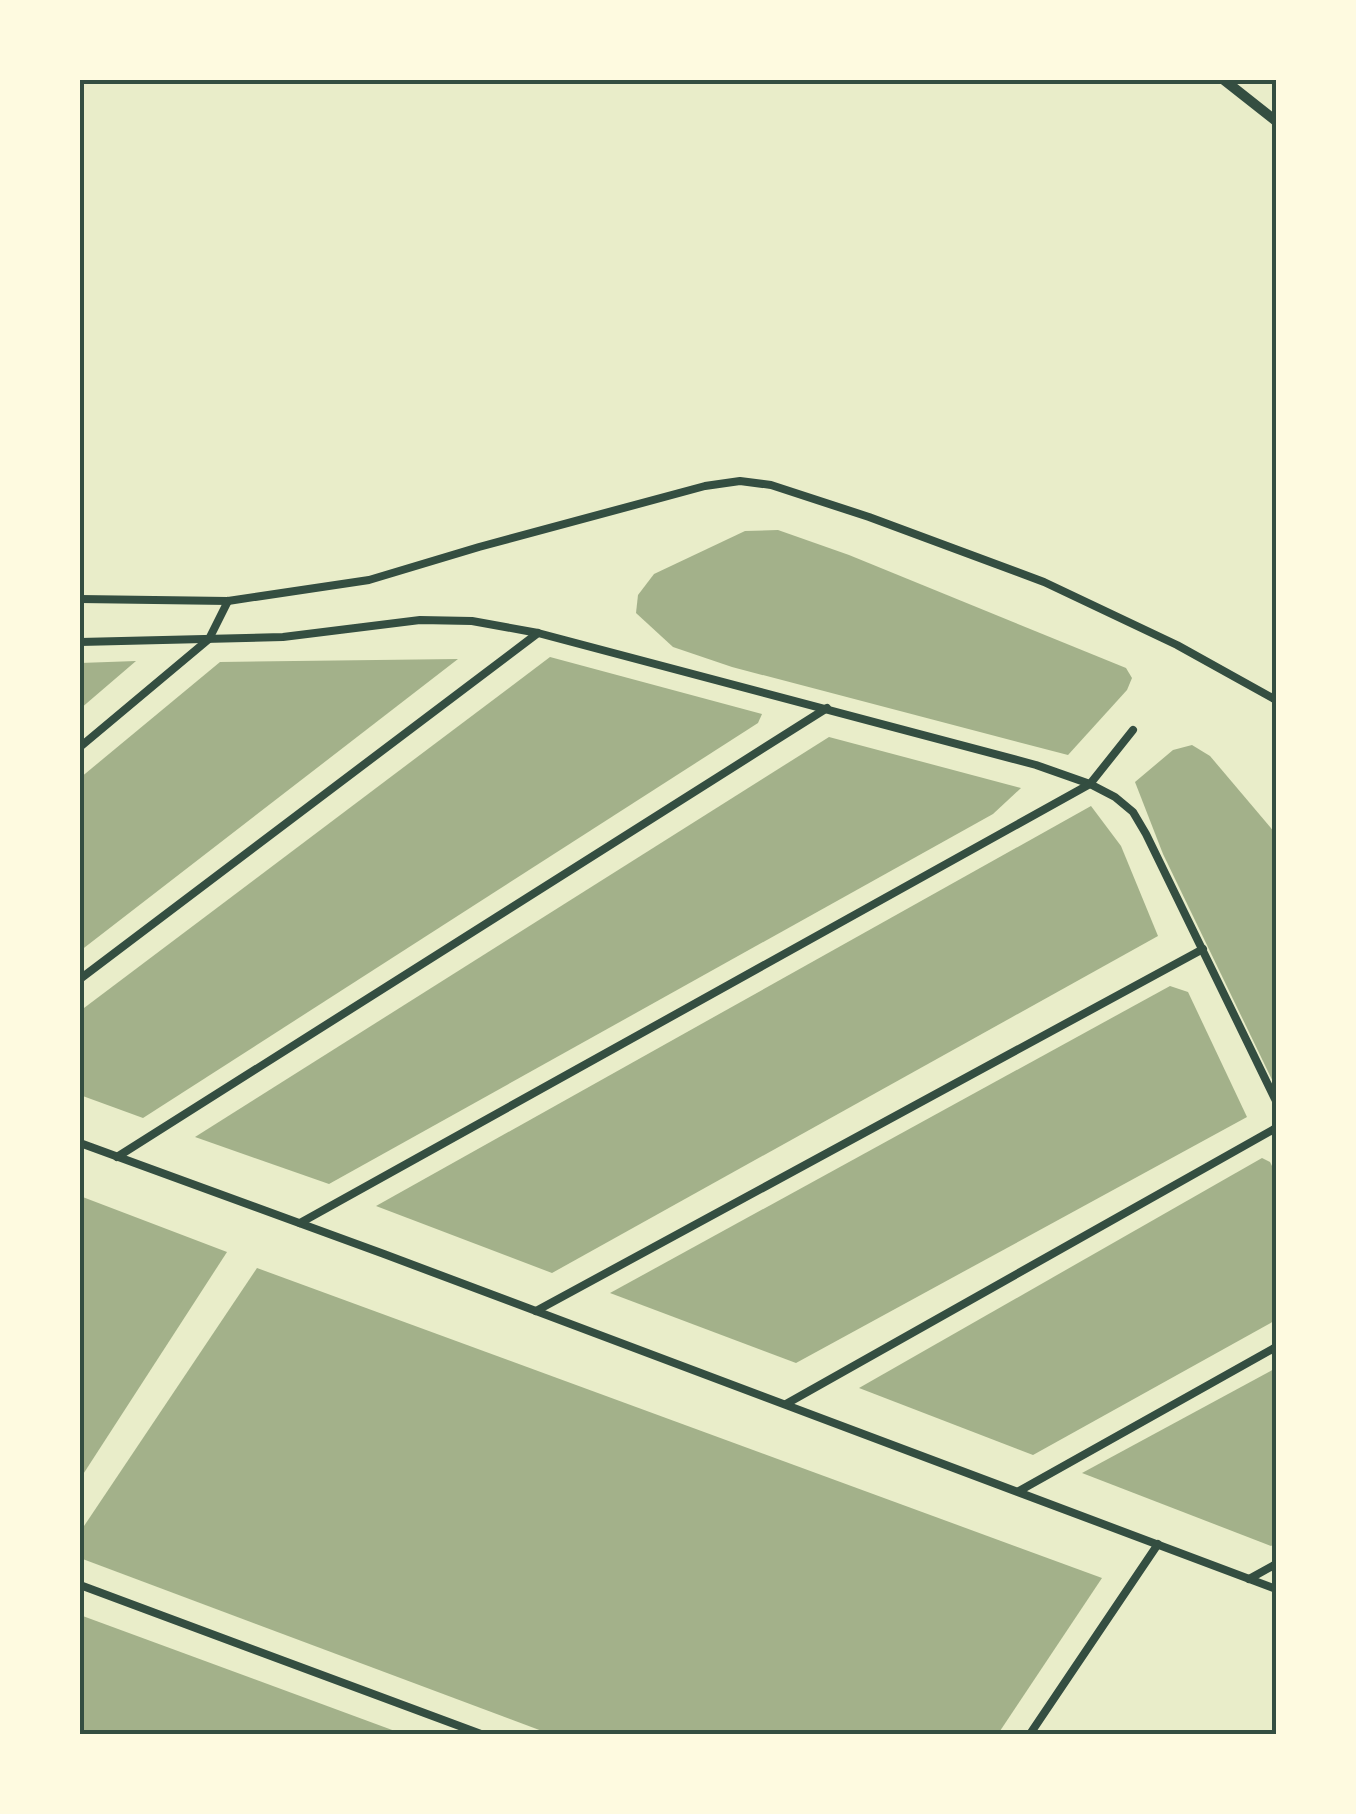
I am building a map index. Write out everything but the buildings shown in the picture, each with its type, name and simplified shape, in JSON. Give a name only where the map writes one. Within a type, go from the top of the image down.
[{"type":"street","points":[[1224,80],[1276,121]]},
{"type":"lane","points":[[80,599],[228,601],[369,580],[479,546],[706,486],[740,481],[772,486],[869,517],[1044,582],[1178,645],[1276,700]]},
{"type":"lane","points":[[80,747],[210,639],[228,601]]},
{"type":"lane","points":[[80,642],[283,637],[420,620],[472,621],[538,633],[827,708],[1090,784],[1115,797],[1132,812],[1276,1100]]},
{"type":"lane","points":[[80,979],[538,633]]},
{"type":"lane","points":[[118,1157],[827,708]]},
{"type":"lane","points":[[300,1223],[1090,784],[1134,730]]},
{"type":"lane","points":[[536,1310],[1203,949]]},
{"type":"lane","points":[[786,1404],[1276,1128]]},
{"type":"lane","points":[[80,1144],[536,1310],[1276,1589]]},
{"type":"lane","points":[[1018,1491],[1276,1347]]},
{"type":"lane","points":[[1030,1734],[1158,1544]]},
{"type":"lane","points":[[1249,1579],[1276,1564]]},
{"type":"lane","points":[[80,1585],[482,1734]]},
{"type":"shaded area","points":[[778,530],[1126,668],[1132,678],[1127,690],[1068,755],[732,667],[673,647],[636,613],[638,595],[654,574],[745,531]]},
{"type":"shaded area","points":[[550,657],[762,714],[758,723],[143,1118],[80,1095],[80,1011]]},
{"type":"shaded area","points":[[458,659],[80,951],[80,778],[220,662]]},
{"type":"shaded area","points":[[136,661],[80,709],[80,663]]},
{"type":"shaded area","points":[[829,737],[1021,788],[993,814],[329,1184],[195,1137]]},
{"type":"shaded area","points":[[1192,745],[1210,756],[1276,834],[1276,1088],[1163,854],[1135,782],[1173,750]]},
{"type":"shaded area","points":[[1091,806],[1121,846],[1158,936],[552,1273],[376,1206]]},
{"type":"shaded area","points":[[1170,986],[1188,992],[1247,1117],[796,1363],[610,1293]]},
{"type":"shaded area","points":[[1262,1158],[1270,1162],[1276,1174],[1276,1320],[1033,1455],[859,1388]]},
{"type":"shaded area","points":[[80,1196],[227,1252],[80,1479]]},
{"type":"shaded area","points":[[257,1268],[1102,1578],[998,1734],[550,1734],[80,1558],[80,1532]]},
{"type":"shaded area","points":[[1276,1368],[1276,1543],[1271,1546],[1082,1473]]},
{"type":"shaded area","points":[[80,1615],[403,1734],[80,1734]]}]
